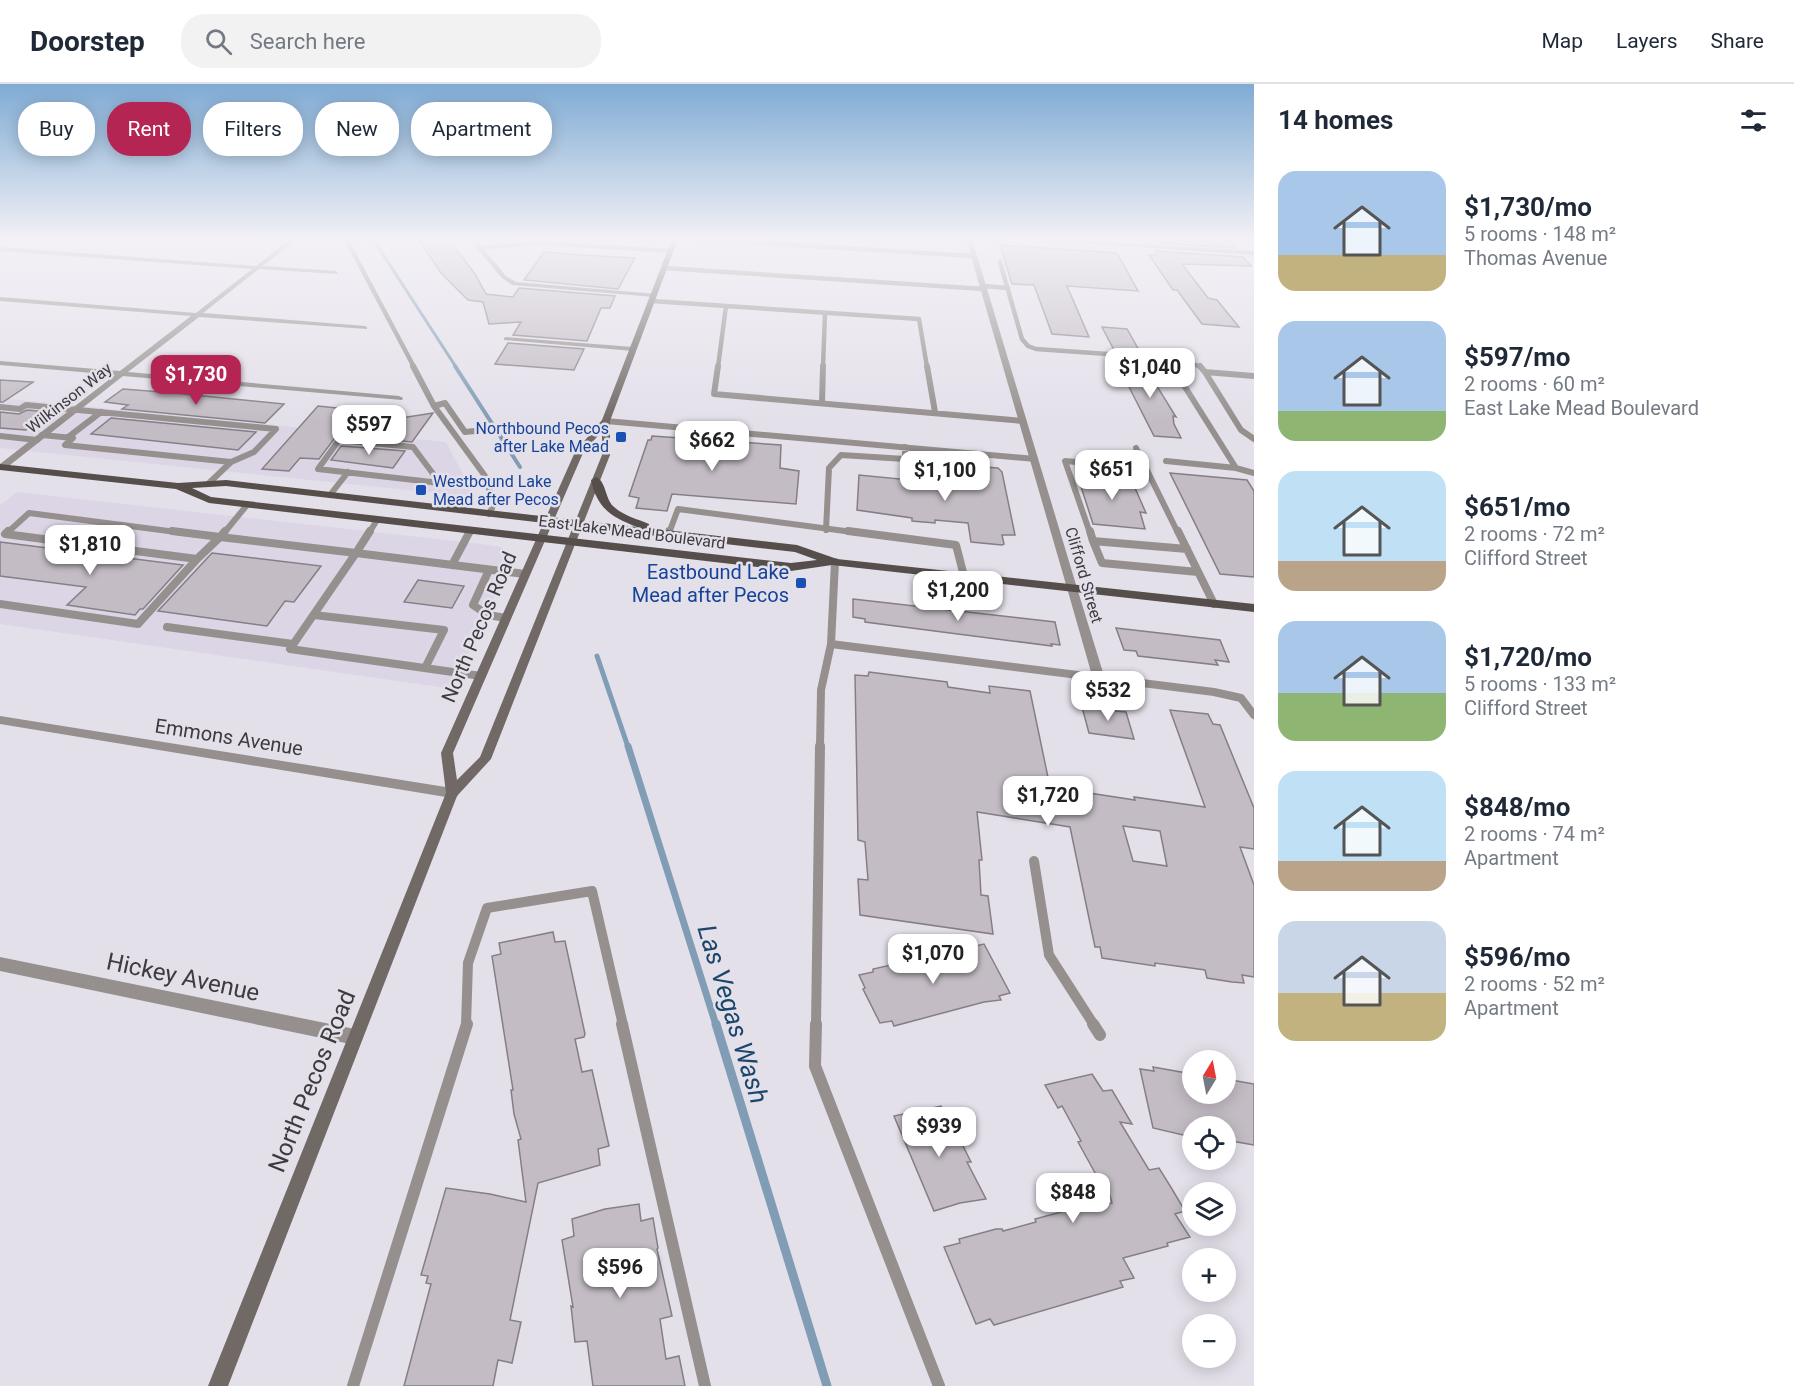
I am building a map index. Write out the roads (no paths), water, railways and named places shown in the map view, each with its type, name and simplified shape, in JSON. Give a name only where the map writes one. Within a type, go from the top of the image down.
[{"type":"main road","name":"North Pecos Road","points":[[452,793],[447,753],[579,452],[606,421],[652,300]]},
{"type":"main road","name":"North Pecos Road","points":[[218,1386],[452,793],[485,759],[606,454],[606,421]]},
{"type":"main road","name":"East Lake Mead Boulevard","points":[[1,467],[178,486],[226,483],[797,549],[835,562]]},
{"type":"main road","points":[[596,480],[601,500],[610,511],[668,534]]},
{"type":"main road","name":"East Lake Mead Boulevard","points":[[178,486],[209,500],[791,567],[835,562],[1254,608]]},
{"type":"street","points":[[9,300],[366,328]]},
{"type":"street","name":"Wilkinson Way","points":[[1,467],[216,300]]},
{"type":"street","name":"Clifford Street","points":[[988,300],[1100,679]]},
{"type":"street","points":[[506,339],[633,349]]},
{"type":"street","points":[[0,363],[399,398]]},
{"type":"street","name":"Emmons Avenue","points":[[0,720],[452,793]]},
{"type":"street","name":"Hickey Avenue","points":[[0,964],[355,1037]]},
{"type":"lane","points":[[378,300],[434,406],[485,476],[494,504],[489,514]]},
{"type":"lane","points":[[669,300],[726,306],[919,319],[935,412]]},
{"type":"lane","points":[[1011,300],[1022,339],[1028,346],[1036,349],[1179,359],[1198,365],[1205,372],[1241,430],[1254,439]]},
{"type":"lane","points":[[726,306],[714,394],[1023,421]]},
{"type":"lane","points":[[822,403],[825,313]]},
{"type":"lane","points":[[1175,371],[1236,468]]},
{"type":"lane","points":[[1205,372],[1254,376]]},
{"type":"lane","points":[[434,406],[439,402],[445,403],[465,432],[472,434],[495,429]]},
{"type":"lane","points":[[0,407],[20,409],[26,405],[276,429],[254,452],[231,462],[208,484]]},
{"type":"lane","points":[[67,438],[101,411]]},
{"type":"lane","points":[[606,421],[1035,459]]},
{"type":"lane","points":[[0,436],[73,438],[65,445],[231,462]]},
{"type":"lane","points":[[339,440],[413,447],[441,483],[417,480],[348,472],[318,469],[339,440]]},
{"type":"lane","points":[[826,530],[829,468],[841,455],[905,459],[905,447]]},
{"type":"lane","points":[[1136,448],[1214,604]]},
{"type":"lane","points":[[1146,468],[1065,461],[1102,563],[1198,572]]},
{"type":"lane","points":[[1166,461],[1236,468],[1254,474]]},
{"type":"lane","points":[[330,495],[348,472]]},
{"type":"lane","points":[[0,604],[138,624],[247,505]]},
{"type":"lane","points":[[668,534],[678,509],[826,530],[956,545],[964,576]]},
{"type":"lane","points":[[3,535],[29,513],[525,574]]},
{"type":"lane","points":[[377,520],[290,649],[481,676]]},
{"type":"lane","points":[[452,565],[471,530]]},
{"type":"lane","points":[[3,535],[197,559]]},
{"type":"lane","points":[[1093,541],[1187,549]]},
{"type":"lane","points":[[835,562],[831,644],[821,690],[814,1066],[939,1386]]},
{"type":"lane","points":[[489,570],[473,605],[488,615],[506,618]]},
{"type":"lane","points":[[314,615],[444,630],[425,668]]},
{"type":"lane","points":[[167,627],[293,644]]},
{"type":"lane","points":[[831,644],[1214,692],[1241,698],[1254,715]]},
{"type":"lane","points":[[1034,861],[1049,956],[1100,1035]]},
{"type":"lane","points":[[353,1386],[467,1023],[468,963],[487,908],[592,891],[705,1386]]},
{"type":"waterway","name":"Las Vegas Wash","points":[[412,300],[456,367]]},
{"type":"waterway","name":"Las Vegas Wash","points":[[455,366],[520,467]]},
{"type":"waterway","name":"Las Vegas Wash","points":[[597,656],[628,747]]},
{"type":"waterway","name":"Las Vegas Wash","points":[[628,746],[716,1025]]},
{"type":"waterway","name":"Las Vegas Wash","points":[[716,1024],[827,1386]]},
{"type":"place","name":"Northbound Pecos after Lake Mead","points":[[621,437]]},
{"type":"place","name":"Westbound Lake Mead after Pecos","points":[[421,490]]},
{"type":"place","name":"Eastbound Lake Mead after Pecos","points":[[801,583]]}]
